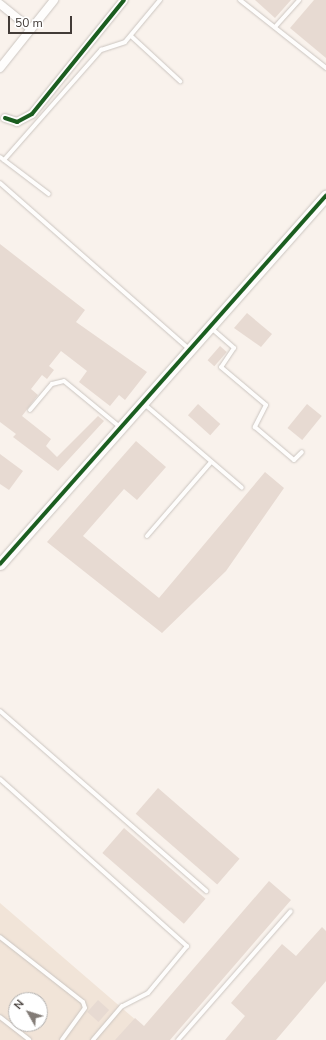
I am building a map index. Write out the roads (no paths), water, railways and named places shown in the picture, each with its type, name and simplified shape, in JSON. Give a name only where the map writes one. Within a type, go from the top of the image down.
[{"type":"street","points":[[0,68],[54,0]]},
{"type":"street","points":[[5,118],[17,122],[32,114],[124,0]]},
{"type":"street","points":[[0,4],[31,29]]},
{"type":"street","points":[[0,564],[326,195]]},
{"type":"lane","points":[[4,160],[102,50],[125,42],[160,0]]},
{"type":"lane","points":[[240,0],[326,68]]},
{"type":"lane","points":[[275,27],[299,0]]},
{"type":"lane","points":[[131,36],[180,82]]},
{"type":"lane","points":[[0,156],[49,194]]},
{"type":"lane","points":[[0,183],[190,349]]},
{"type":"lane","points":[[210,326],[234,348],[222,367],[266,405],[255,427],[294,460],[302,452]]},
{"type":"lane","points":[[30,410],[52,384],[64,381],[120,428]]},
{"type":"lane","points":[[143,403],[242,488]]},
{"type":"lane","points":[[147,536],[211,462]]},
{"type":"lane","points":[[0,711],[206,891]]},
{"type":"lane","points":[[0,779],[187,946],[148,993],[122,1006],[93,1040]]},
{"type":"lane","points":[[178,1040],[291,911]]},
{"type":"lane","points":[[0,937],[83,1002],[85,1008],[62,1040]]},
{"type":"lane","points":[[0,1017],[28,1040]]}]
